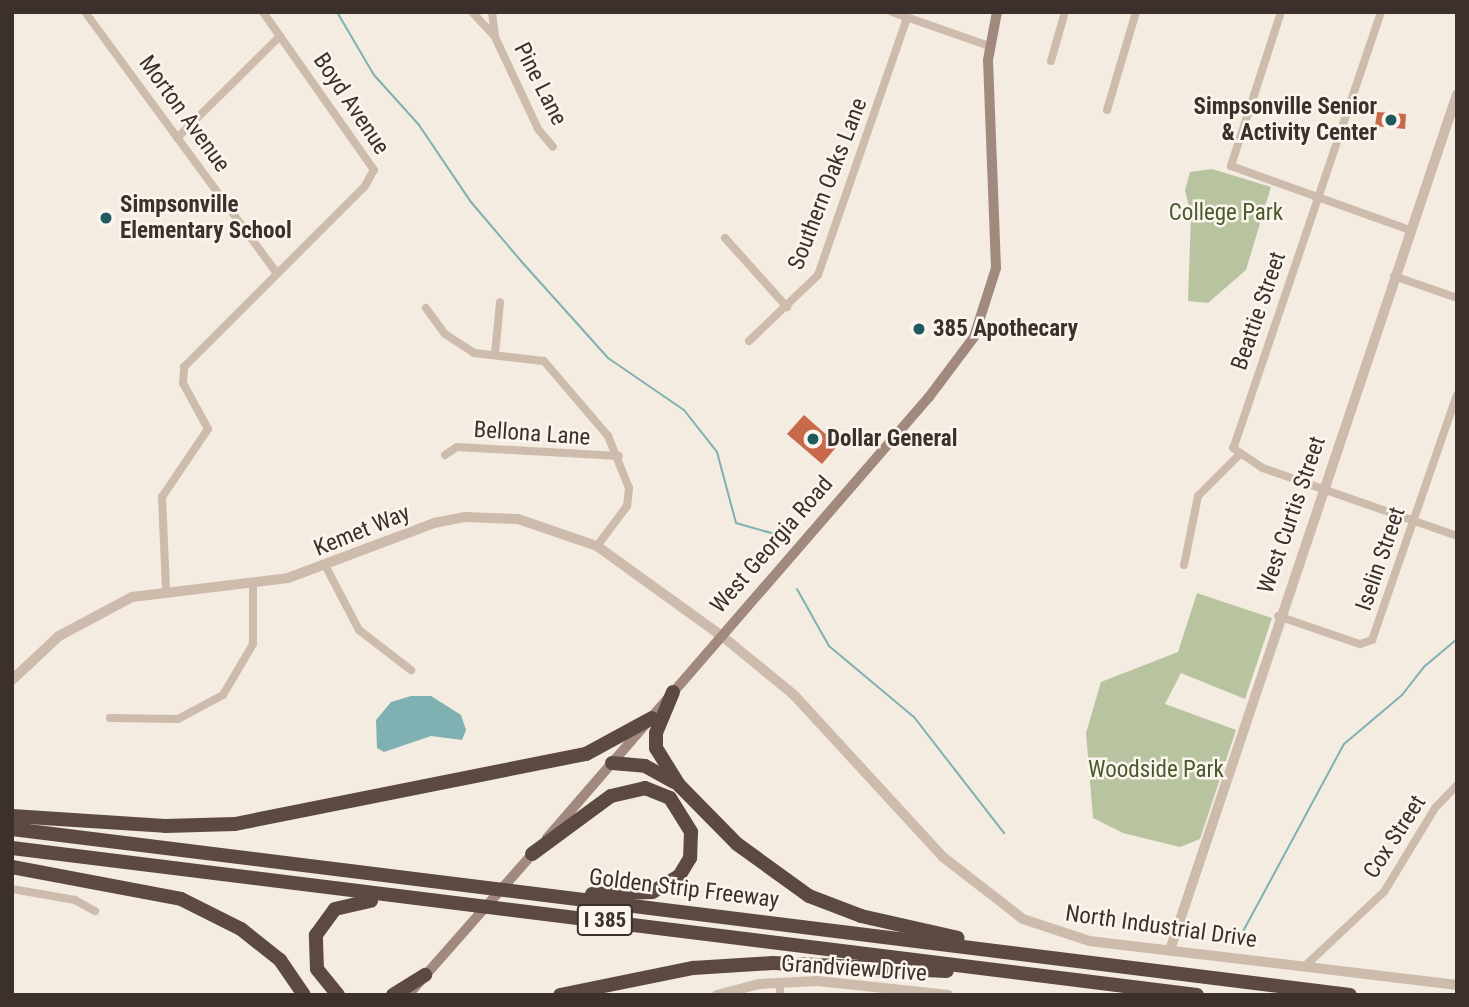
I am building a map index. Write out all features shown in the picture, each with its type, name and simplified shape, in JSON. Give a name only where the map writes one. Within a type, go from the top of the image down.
[{"type":"highway","points":[[673,692],[656,733],[656,748],[679,785],[737,844],[809,896],[861,916],[1028,954]]},
{"type":"highway","points":[[12,816],[164,827],[236,824],[586,754],[652,718]]},
{"type":"highway","points":[[612,763],[645,766],[679,785]]},
{"type":"highway","points":[[532,854],[611,796],[645,788],[670,798],[691,832],[690,858],[678,876],[652,892],[548,896]]},
{"type":"highway","name":"Golden Strip Freeway","points":[[12,829],[1350,995]]},
{"type":"highway","name":"Golden Strip Freeway","points":[[12,848],[403,899],[1197,995]]},
{"type":"highway","points":[[12,867],[181,899],[241,929],[280,960],[300,989],[312,995]]},
{"type":"highway","points":[[338,995],[323,980],[314,959],[320,925],[344,904],[403,899]]},
{"type":"highway","points":[[560,995],[693,968],[773,963],[1030,974]]},
{"type":"highway","points":[[393,995],[425,975]]},
{"type":"main road","name":"West Georgia Road","points":[[408,995],[652,718],[940,384],[981,325],[996,268],[989,46],[997,12]]},
{"type":"street","name":"Morton Avenue","points":[[85,12],[277,273]]},
{"type":"street","name":"Boyd Avenue","points":[[166,589],[162,497],[208,429],[184,387],[183,371],[365,186],[374,170],[263,12]]},
{"type":"street","name":"Pine Lane","points":[[472,12],[495,37],[538,128],[553,147]]},
{"type":"street","name":"Pine Lane","points":[[492,12],[495,37]]},
{"type":"street","points":[[892,12],[989,46]]},
{"type":"street","points":[[1051,61],[1065,12]]},
{"type":"street","points":[[1107,110],[1136,12]]},
{"type":"street","points":[[1281,12],[1230,162],[1236,170],[1410,230]]},
{"type":"street","name":"Beattie Street","points":[[1238,456],[1234,441],[1381,12]]},
{"type":"street","name":"Southern Oaks Lane","points":[[749,341],[787,307],[823,264],[907,18]]},
{"type":"street","points":[[177,138],[280,36]]},
{"type":"street","name":"West Curtis Street","points":[[1170,950],[1278,616],[1457,94]]},
{"type":"street","points":[[726,238],[787,307]]},
{"type":"street","points":[[1394,276],[1457,298]]},
{"type":"street","points":[[495,354],[500,302]]},
{"type":"street","points":[[426,308],[458,345],[544,361],[558,372],[619,456],[629,488],[627,506],[597,546]]},
{"type":"street","name":"Iselin Street","points":[[1278,616],[1369,642],[1457,395]]},
{"type":"street","name":"Bellona Lane","points":[[445,455],[457,447],[619,456]]},
{"type":"street","points":[[1184,565],[1198,496],[1238,456],[1457,536]]},
{"type":"street","name":"Kemet Way","points":[[12,680],[83,619],[132,597],[166,589],[253,583],[326,568],[401,534],[465,517],[518,519],[597,546],[722,636]]},
{"type":"street","points":[[326,568],[359,630],[411,670]]},
{"type":"street","points":[[110,718],[178,719],[223,695],[253,644],[253,583]]},
{"type":"street","name":"North Industrial Drive","points":[[722,636],[794,695],[943,857],[988,897],[1056,933],[1170,950],[1457,985]]},
{"type":"street","name":"Cox Street","points":[[1304,967],[1384,892],[1436,808],[1457,785]]},
{"type":"street","points":[[12,889],[75,900],[95,911]]},
{"type":"street","points":[[780,982],[780,995]]},
{"type":"street","name":"Grandview Drive","points":[[717,995],[780,982],[948,995]]},
{"type":"green space","name":"College Park","points":[[1212,169],[1271,187],[1246,270],[1208,303],[1188,301],[1191,216],[1185,190],[1190,172]]},
{"type":"green space","name":"Woodside Park","points":[[1197,593],[1272,618],[1245,699],[1181,673],[1165,704],[1236,730],[1200,839],[1180,847],[1123,833],[1093,818],[1086,733],[1101,682],[1178,652]]},
{"type":"water","points":[[411,696],[431,696],[461,715],[466,730],[462,740],[431,736],[384,752],[377,748],[376,720],[391,702]]},
{"type":"building","name":"Simpsonville Senior & Activity Center","points":[[1377,112],[1406,114],[1405,129],[1375,126]]},
{"type":"building","name":"Dollar General","points":[[804,415],[838,445],[822,464],[787,434]]},
{"type":"waterway","points":[[337,12],[374,75],[419,125],[471,202],[521,261],[608,358],[684,410],[717,452],[736,523],[778,535]]},
{"type":"waterway","points":[[797,589],[829,646],[914,717],[1004,833]]},
{"type":"waterway","points":[[1240,937],[1344,744],[1402,695],[1425,666],[1457,639]]},
{"type":"place","name":"Simpsonville Senior & Activity Center","points":[[1391,120]]},
{"type":"place","name":"Simpsonville Elementary School","points":[[106,218]]},
{"type":"place","name":"385 Apothecary","points":[[919,329]]},
{"type":"place","name":"Dollar General","points":[[813,439]]}]
